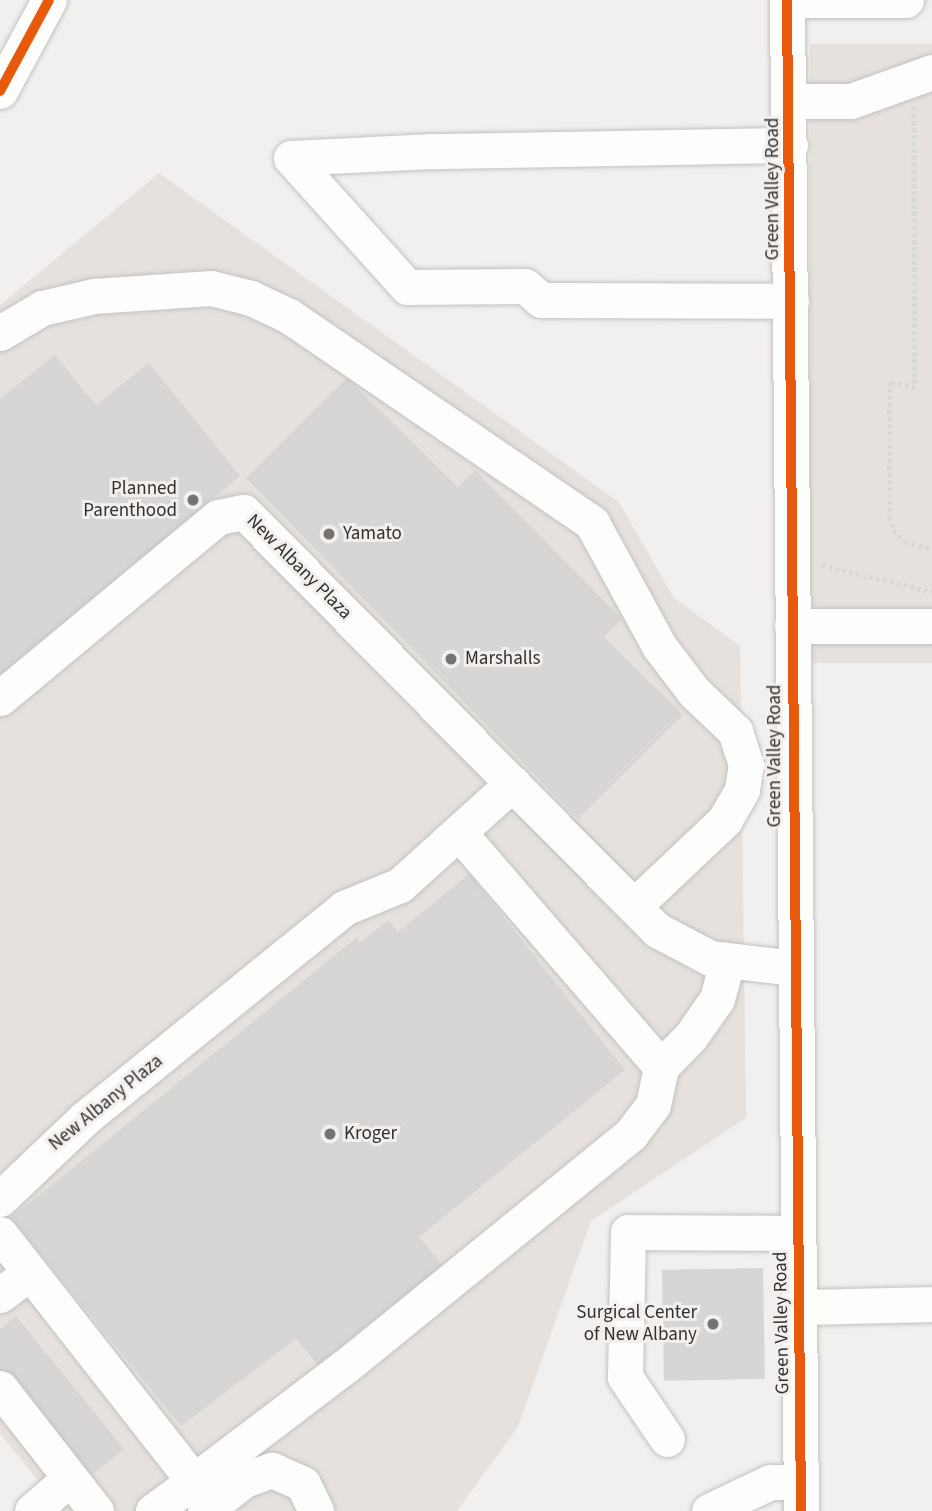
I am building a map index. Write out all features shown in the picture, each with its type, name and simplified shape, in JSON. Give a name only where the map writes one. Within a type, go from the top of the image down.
[{"type":"street","points":[[0,91],[49,0]]},
{"type":"street","points":[[787,0],[906,0]]},
{"type":"street","name":"Green Valley Road","points":[[787,0],[790,101],[800,1496]]},
{"type":"street","points":[[790,101],[851,101],[932,72]]},
{"type":"street","points":[[790,145],[432,151],[291,158],[407,287],[525,286],[541,300],[791,301]]},
{"type":"street","points":[[0,334],[42,308],[94,296],[211,288],[251,298],[289,316],[592,523],[659,646],[694,692],[735,731],[746,764],[742,790],[725,820],[634,906]]},
{"type":"street","name":"New Albany Plaza","points":[[0,698],[218,517],[239,511],[248,514],[657,930],[690,950],[727,961],[795,968]]},
{"type":"street","points":[[792,626],[932,626]]},
{"type":"street","name":"New Albany Plaza","points":[[0,1199],[85,1118],[344,908],[400,885],[460,834],[513,783]]},
{"type":"street","points":[[460,834],[661,1067]]},
{"type":"street","points":[[199,1496],[347,1365],[631,1134],[653,1105],[661,1067],[709,1013],[721,989],[727,961]]},
{"type":"street","points":[[667,1439],[625,1377],[628,1232],[798,1233]]},
{"type":"street","points":[[0,1234],[199,1496]]},
{"type":"street","points":[[0,1295],[29,1273]]},
{"type":"street","points":[[799,1307],[932,1304]]},
{"type":"street","points":[[0,1388],[96,1511]]},
{"type":"street","points":[[153,1511],[272,1470],[303,1484],[316,1511]]},
{"type":"street","points":[[32,1511],[70,1478]]},
{"type":"street","points":[[709,1511],[770,1482],[800,1496]]},
{"type":"path","points":[[914,103],[915,388],[890,382],[890,517],[894,530],[905,542],[932,548]]},
{"type":"path","points":[[822,565],[932,592]]},
{"type":"shaded area","points":[[810,44],[932,44],[932,663],[810,663]]},
{"type":"shaded area","points":[[159,173],[619,502],[674,598],[740,646],[746,1118],[591,1221],[518,1427],[457,1511],[63,1511],[0,1434],[0,305]]},
{"type":"building","points":[[55,355],[96,405],[149,363],[240,476],[0,675],[0,399]]},
{"type":"building","points":[[347,378],[458,487],[475,470],[622,619],[604,637],[683,715],[578,819],[246,478]]},
{"type":"building","name":"Kroger","points":[[469,874],[625,1070],[419,1237],[449,1273],[399,1301],[318,1365],[296,1339],[181,1426],[11,1218],[356,938],[360,943],[388,920],[398,932]]},
{"type":"building","name":"Surgical Center of New Albany","points":[[763,1268],[765,1379],[664,1381],[662,1270]]},
{"type":"building","points":[[16,1316],[124,1449],[88,1478],[0,1370],[0,1329]]},
{"type":"cycle path","points":[[0,91],[49,0]]},
{"type":"cycle path","points":[[787,0],[801,1511]]},
{"type":"place","name":"Planned Parenthood","points":[[193,500]]},
{"type":"place","name":"Yamato","points":[[329,534]]},
{"type":"place","name":"Marshalls","points":[[451,659]]},
{"type":"place","name":"Kroger","points":[[330,1134]]},
{"type":"place","name":"Surgical Center of New Albany","points":[[713,1324]]}]
